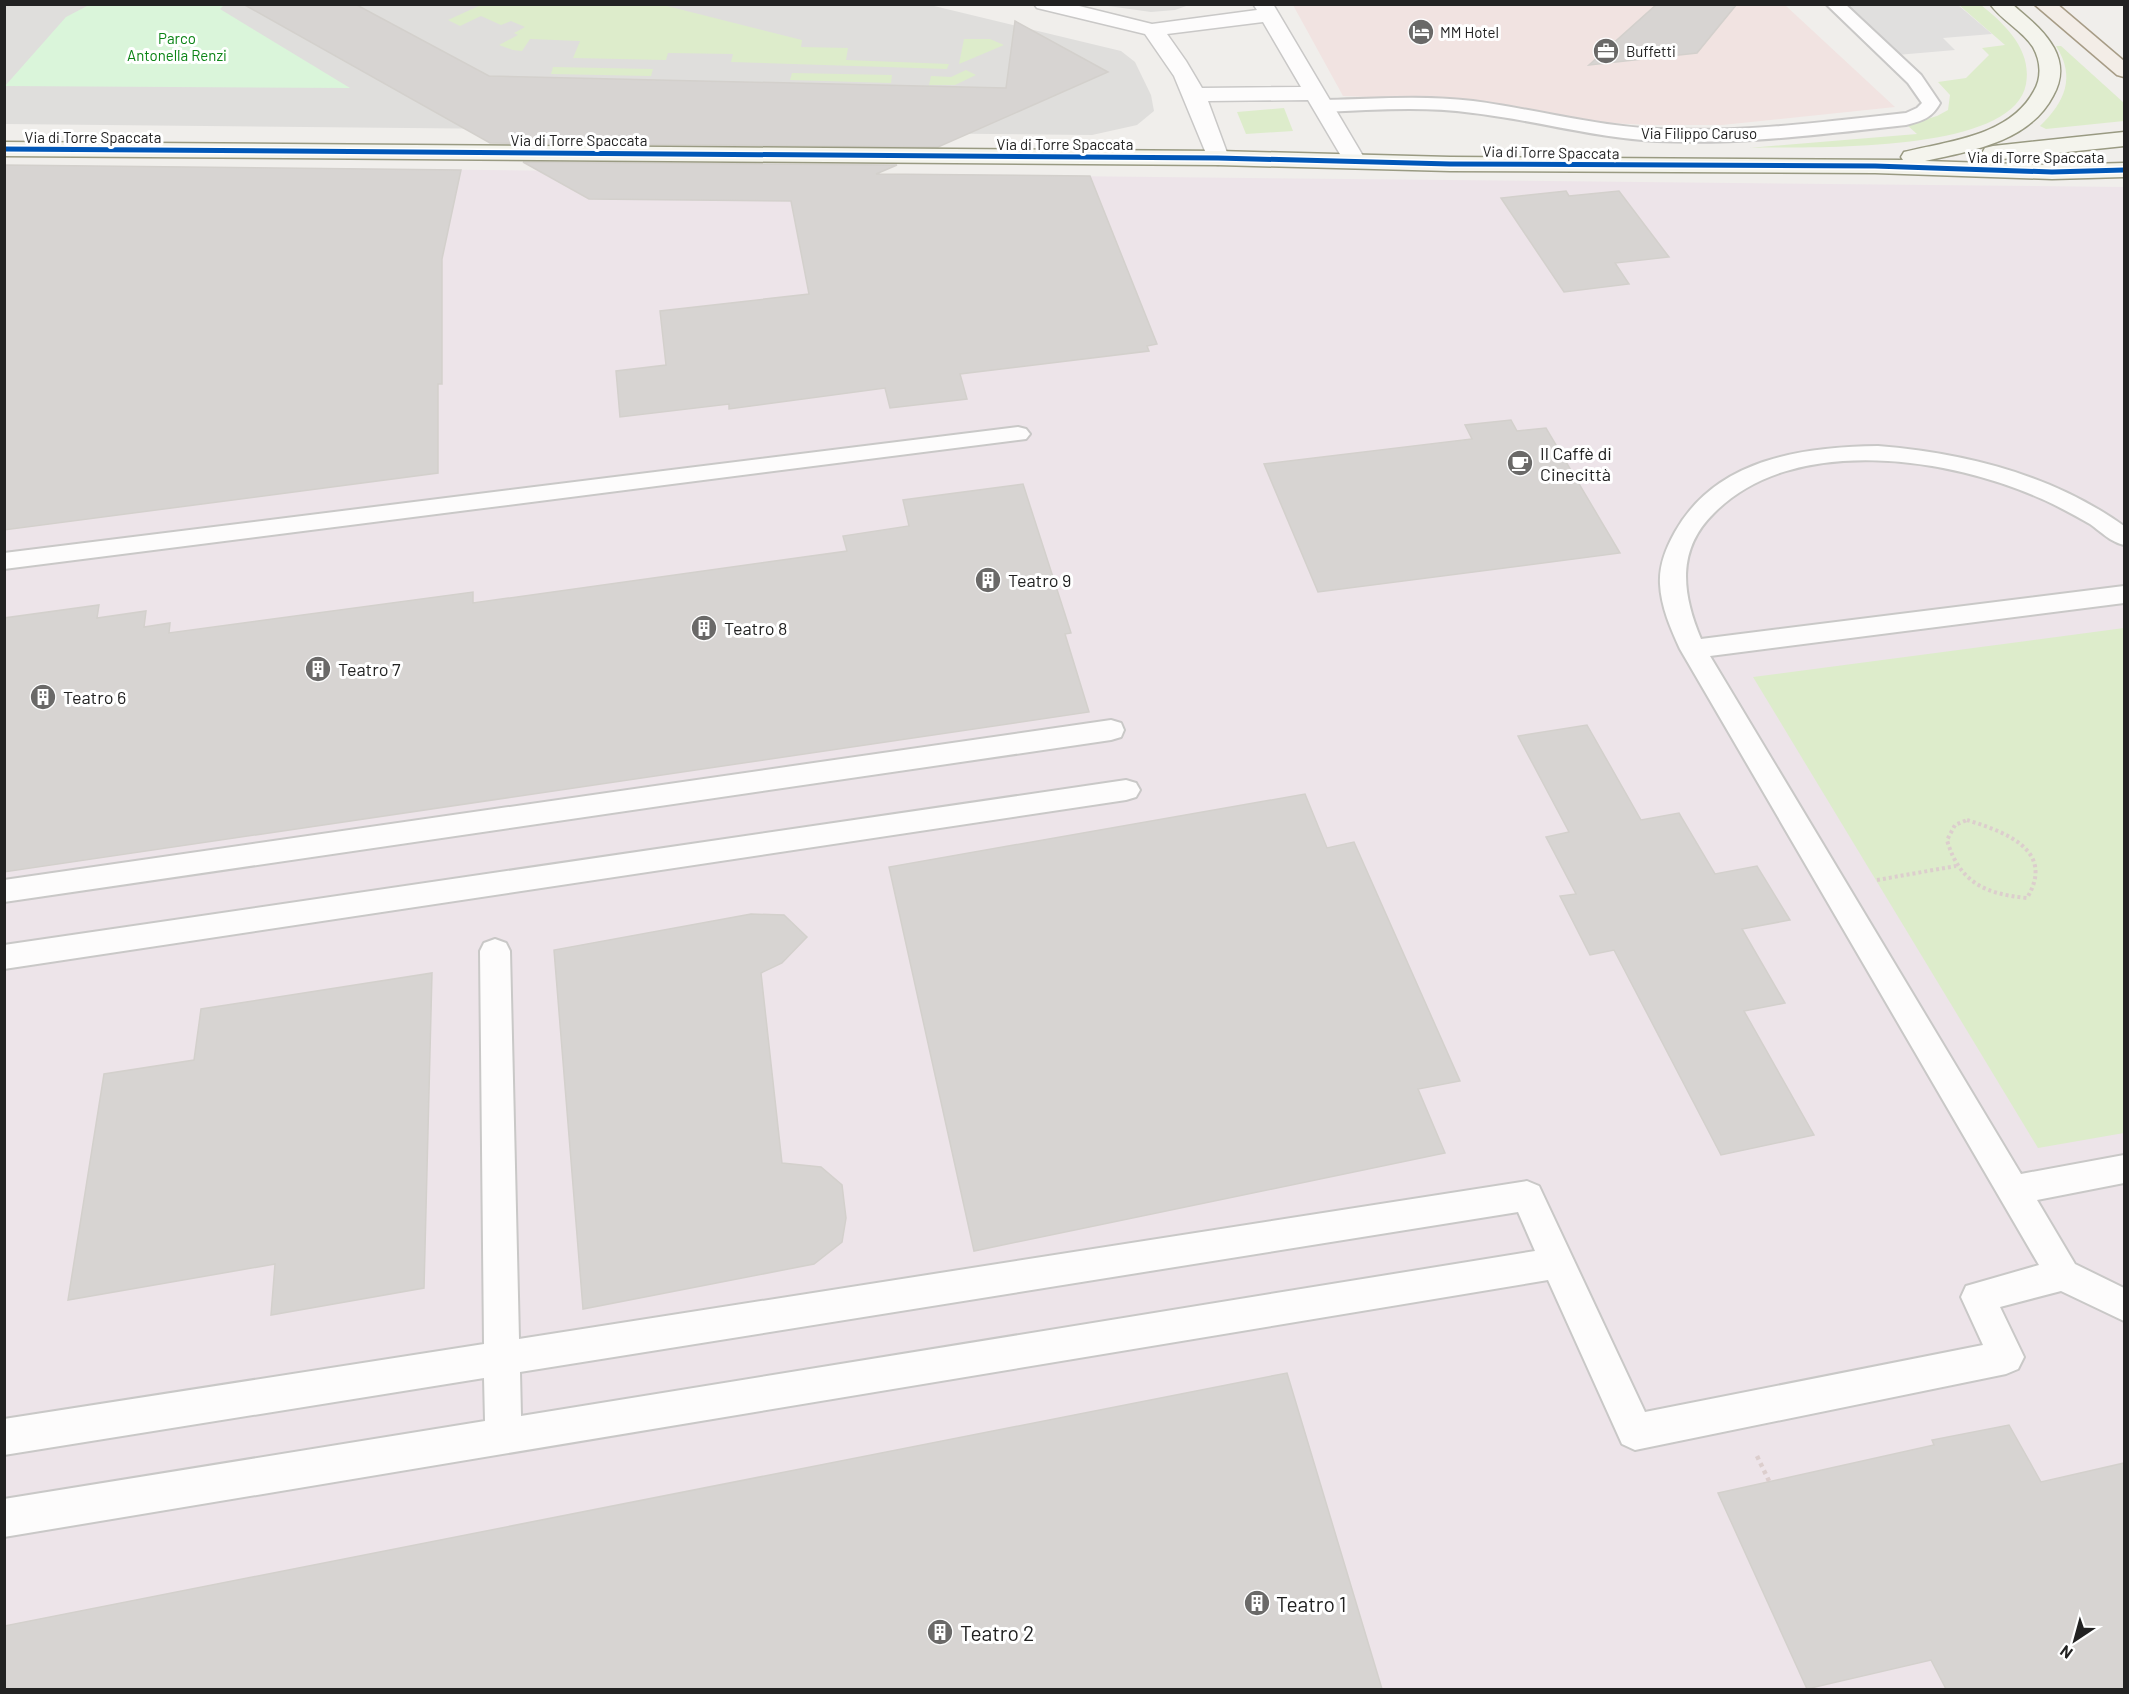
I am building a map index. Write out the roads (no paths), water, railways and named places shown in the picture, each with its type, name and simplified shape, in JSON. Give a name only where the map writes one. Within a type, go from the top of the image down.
[{"type":"main road","points":[[2044,4],[2124,71]]},
{"type":"street","points":[[1044,4],[1152,30],[1266,10],[1355,161]]},
{"type":"street","points":[[1875,166],[1973,142],[1994,134],[2022,120],[2040,102],[2049,80],[2050,70],[2046,53],[2032,33],[2000,4]]},
{"type":"street","points":[[1152,30],[1179,64],[1197,96],[1218,158]]},
{"type":"street","points":[[1197,96],[1319,99]]},
{"type":"street","name":"Via di Torre Spaccata","points":[[1875,166],[2124,139]]},
{"type":"street","name":"Via di Torre Spaccata","points":[[4,150],[1218,158],[1462,164],[1875,166],[2043,172],[2124,170]]},
{"type":"lane","name":"Via Filippo Caruso","points":[[1319,99],[1453,105],[1586,129],[1656,135],[1802,130],[1906,120],[1928,110],[1931,103],[1915,79],[1834,4]]},
{"type":"lane","points":[[4,561],[1018,434]]},
{"type":"lane","points":[[2124,537],[2080,509],[2040,490],[1996,474],[1952,463],[1908,456],[1866,453],[1825,456],[1787,463],[1754,474],[1725,489],[1701,508],[1685,532],[1675,558],[1672,587],[1679,617],[1693,649],[2063,1275],[2124,1305]]},
{"type":"lane","points":[[1693,649],[2124,594]]},
{"type":"lane","points":[[4,891],[1111,730]]},
{"type":"lane","points":[[4,957],[1126,790]]},
{"type":"lane","points":[[495,951],[503,1437]]},
{"type":"lane","points":[[2014,1190],[2124,1169]]},
{"type":"lane","points":[[4,1437],[1527,1196],[1635,1432],[2006,1357],[1978,1297],[2063,1275]]},
{"type":"lane","points":[[4,1518],[1558,1263]]},
{"type":"place","name":"MM Hotel","points":[[1421,32]]},
{"type":"place","name":"Buffetti","points":[[1606,51]]},
{"type":"place","name":"Il Caffè di Cinecittà","points":[[1520,463]]},
{"type":"place","name":"Teatro 9","points":[[988,580]]},
{"type":"place","name":"Teatro 8","points":[[704,628]]},
{"type":"place","name":"Teatro 7","points":[[318,669]]},
{"type":"place","name":"Teatro 6","points":[[43,697]]},
{"type":"place","name":"Teatro 1","points":[[1257,1603]]},
{"type":"place","name":"Teatro 2","points":[[940,1632]]},
{"type":"park label","name":"Parco Antonella Renzi","points":[[177,46]]}]
